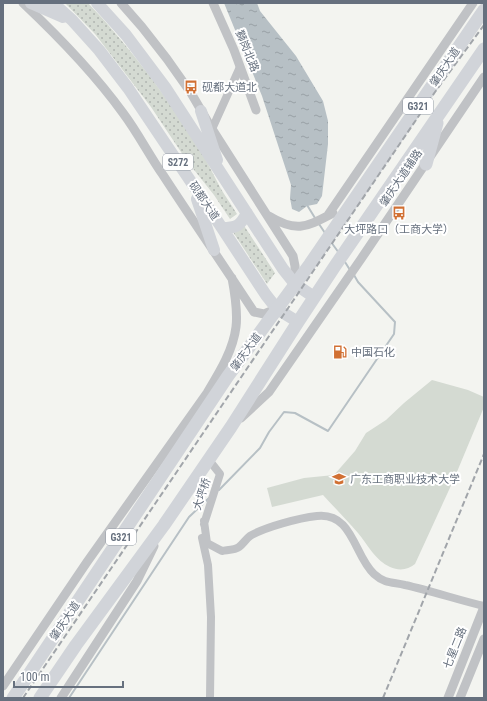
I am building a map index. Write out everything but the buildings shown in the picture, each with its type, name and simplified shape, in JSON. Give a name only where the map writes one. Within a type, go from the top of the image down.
[{"type":"highway","name":"肇庆大道","points":[[13,698],[228,376],[323,246],[484,10]]},
{"type":"highway","name":"肇庆大道","points":[[40,698],[76,645],[164,525],[209,460],[314,297],[440,113],[482,55]]},
{"type":"highway","points":[[426,164],[440,113]]},
{"type":"main road","points":[[31,3],[72,20]]},
{"type":"main road","name":"砚都大道","points":[[53,3],[72,20],[99,50],[128,88],[266,295],[277,309],[298,322]]},
{"type":"main road","name":"S272","points":[[97,3],[126,35],[149,66],[283,269],[295,284],[314,297]]},
{"type":"main road","points":[[201,111],[223,176]]},
{"type":"main road","points":[[192,184],[214,250]]},
{"type":"main road","points":[[222,228],[233,228],[242,221],[247,213]]},
{"type":"street","points":[[23,3],[55,33],[91,72],[124,114],[161,173],[214,250],[254,312],[264,314],[277,309]]},
{"type":"street","points":[[120,3],[142,27],[167,59],[293,256],[295,266],[295,284]]},
{"type":"street","name":"獅岗北路","points":[[213,3],[256,110]]},
{"type":"street","points":[[328,215],[363,166],[473,3]]},
{"type":"street","points":[[212,129],[240,67]]},
{"type":"street","name":"肇庆大道辅路","points":[[231,427],[269,392],[484,77]]},
{"type":"street","points":[[266,214],[279,222],[295,227],[311,224],[352,203],[363,166]]},
{"type":"street","points":[[3,686],[207,392],[228,354],[236,327],[236,302],[232,278]]},
{"type":"street","points":[[198,421],[207,392],[228,376]]},
{"type":"street","name":"大坪桥","points":[[204,520],[220,474],[209,460]]},
{"type":"street","points":[[204,520],[207,543],[222,552],[238,547],[249,536],[267,529],[317,516],[330,516],[340,522],[348,530],[365,563],[374,574],[386,582],[404,584],[450,598],[484,606]]},
{"type":"street","points":[[204,520],[202,540],[208,565],[211,617],[210,698]]},
{"type":"street","points":[[61,698],[137,581],[164,525]]},
{"type":"street","name":"七星二路","points":[[448,698],[484,606]]},
{"type":"street","points":[[460,698],[484,639]]},
{"type":"shaded area","points":[[65,3],[88,3],[134,56],[188,131],[237,214],[230,219],[214,195],[187,161],[151,107],[95,34]]},
{"type":"shaded area","points":[[243,224],[275,273],[267,284],[233,232]]},
{"type":"shaded area","points":[[432,380],[468,390],[484,397],[484,407],[454,479],[415,564],[406,569],[400,569],[390,567],[380,561],[358,533],[323,495],[272,507],[267,488],[304,478],[334,475],[355,451],[366,433],[386,420]]},
{"type":"water","points":[[224,3],[257,3],[260,11],[296,56],[323,101],[328,121],[328,144],[322,196],[317,204],[307,206],[299,212],[292,209],[290,198],[291,185],[262,96]]},
{"type":"waterway","points":[[307,205],[315,218]]},
{"type":"waterway","points":[[319,224],[325,233]]},
{"type":"waterway","points":[[331,242],[339,253]]},
{"type":"waterway","points":[[345,262],[350,270]]},
{"type":"waterway","points":[[219,490],[260,448],[269,432],[284,412],[295,413],[328,431],[394,334],[395,322],[358,282],[354,275]]},
{"type":"waterway","points":[[69,698],[189,517],[209,498]]},
{"type":"railway","points":[[23,698],[435,92],[484,25]]},
{"type":"railway","points":[[383,698],[484,454]]},
{"type":"place","name":"砚都大道北","points":[[191,87]]},
{"type":"place","name":"大坪路口（工商大学）","points":[[399,213]]},
{"type":"place","name":"中国石化","points":[[340,352]]},
{"type":"place","name":"广东工商职业技术大学","points":[[339,479]]}]
